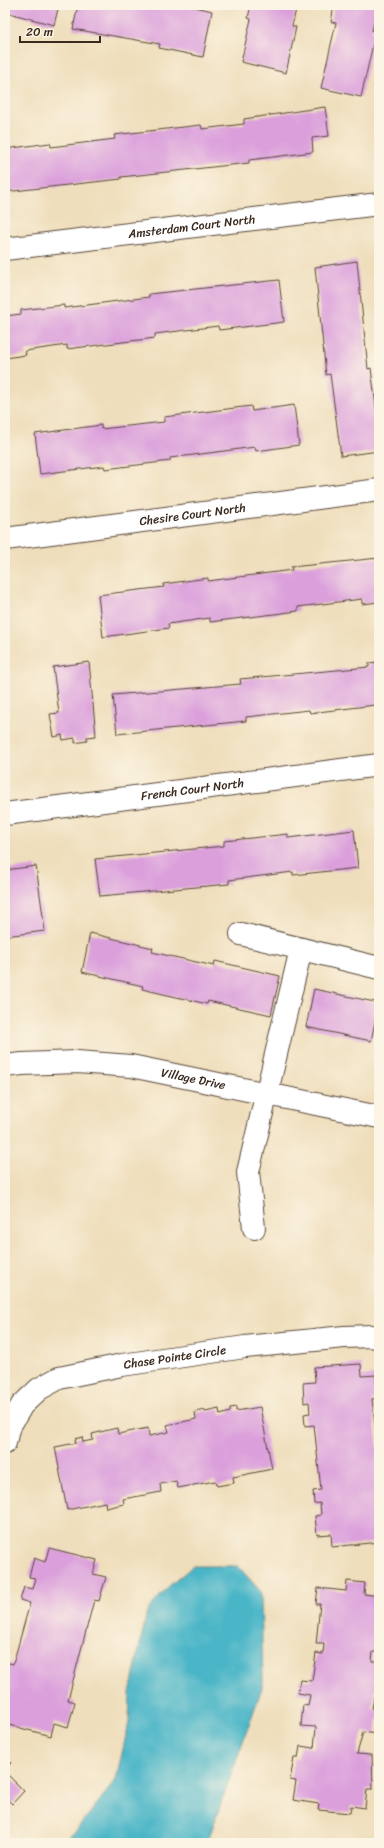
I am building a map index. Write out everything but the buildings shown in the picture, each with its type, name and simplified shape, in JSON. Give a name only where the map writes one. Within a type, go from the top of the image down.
[{"type":"street","name":"Amsterdam Court North","points":[[5,249],[379,204]]},
{"type":"street","name":"Chesire Court North","points":[[5,539],[379,490]]},
{"type":"street","name":"French Court North","points":[[5,814],[379,765]]},
{"type":"street","points":[[241,934],[379,968]]},
{"type":"street","points":[[254,1228],[248,1172],[301,949]]},
{"type":"street","name":"Village Drive","points":[[5,1066],[77,1062],[131,1066],[266,1095],[379,1117]]},
{"type":"street","name":"Chase Pointe Circle","points":[[5,1443],[8,1429],[22,1405],[39,1389],[59,1378],[122,1365],[245,1347],[344,1337],[372,1336],[379,1338]]},
{"type":"water","points":[[193,1566],[238,1566],[261,1592],[263,1685],[207,1843],[61,1843],[75,1832],[116,1780],[129,1722],[130,1693],[147,1611],[169,1586]]}]
